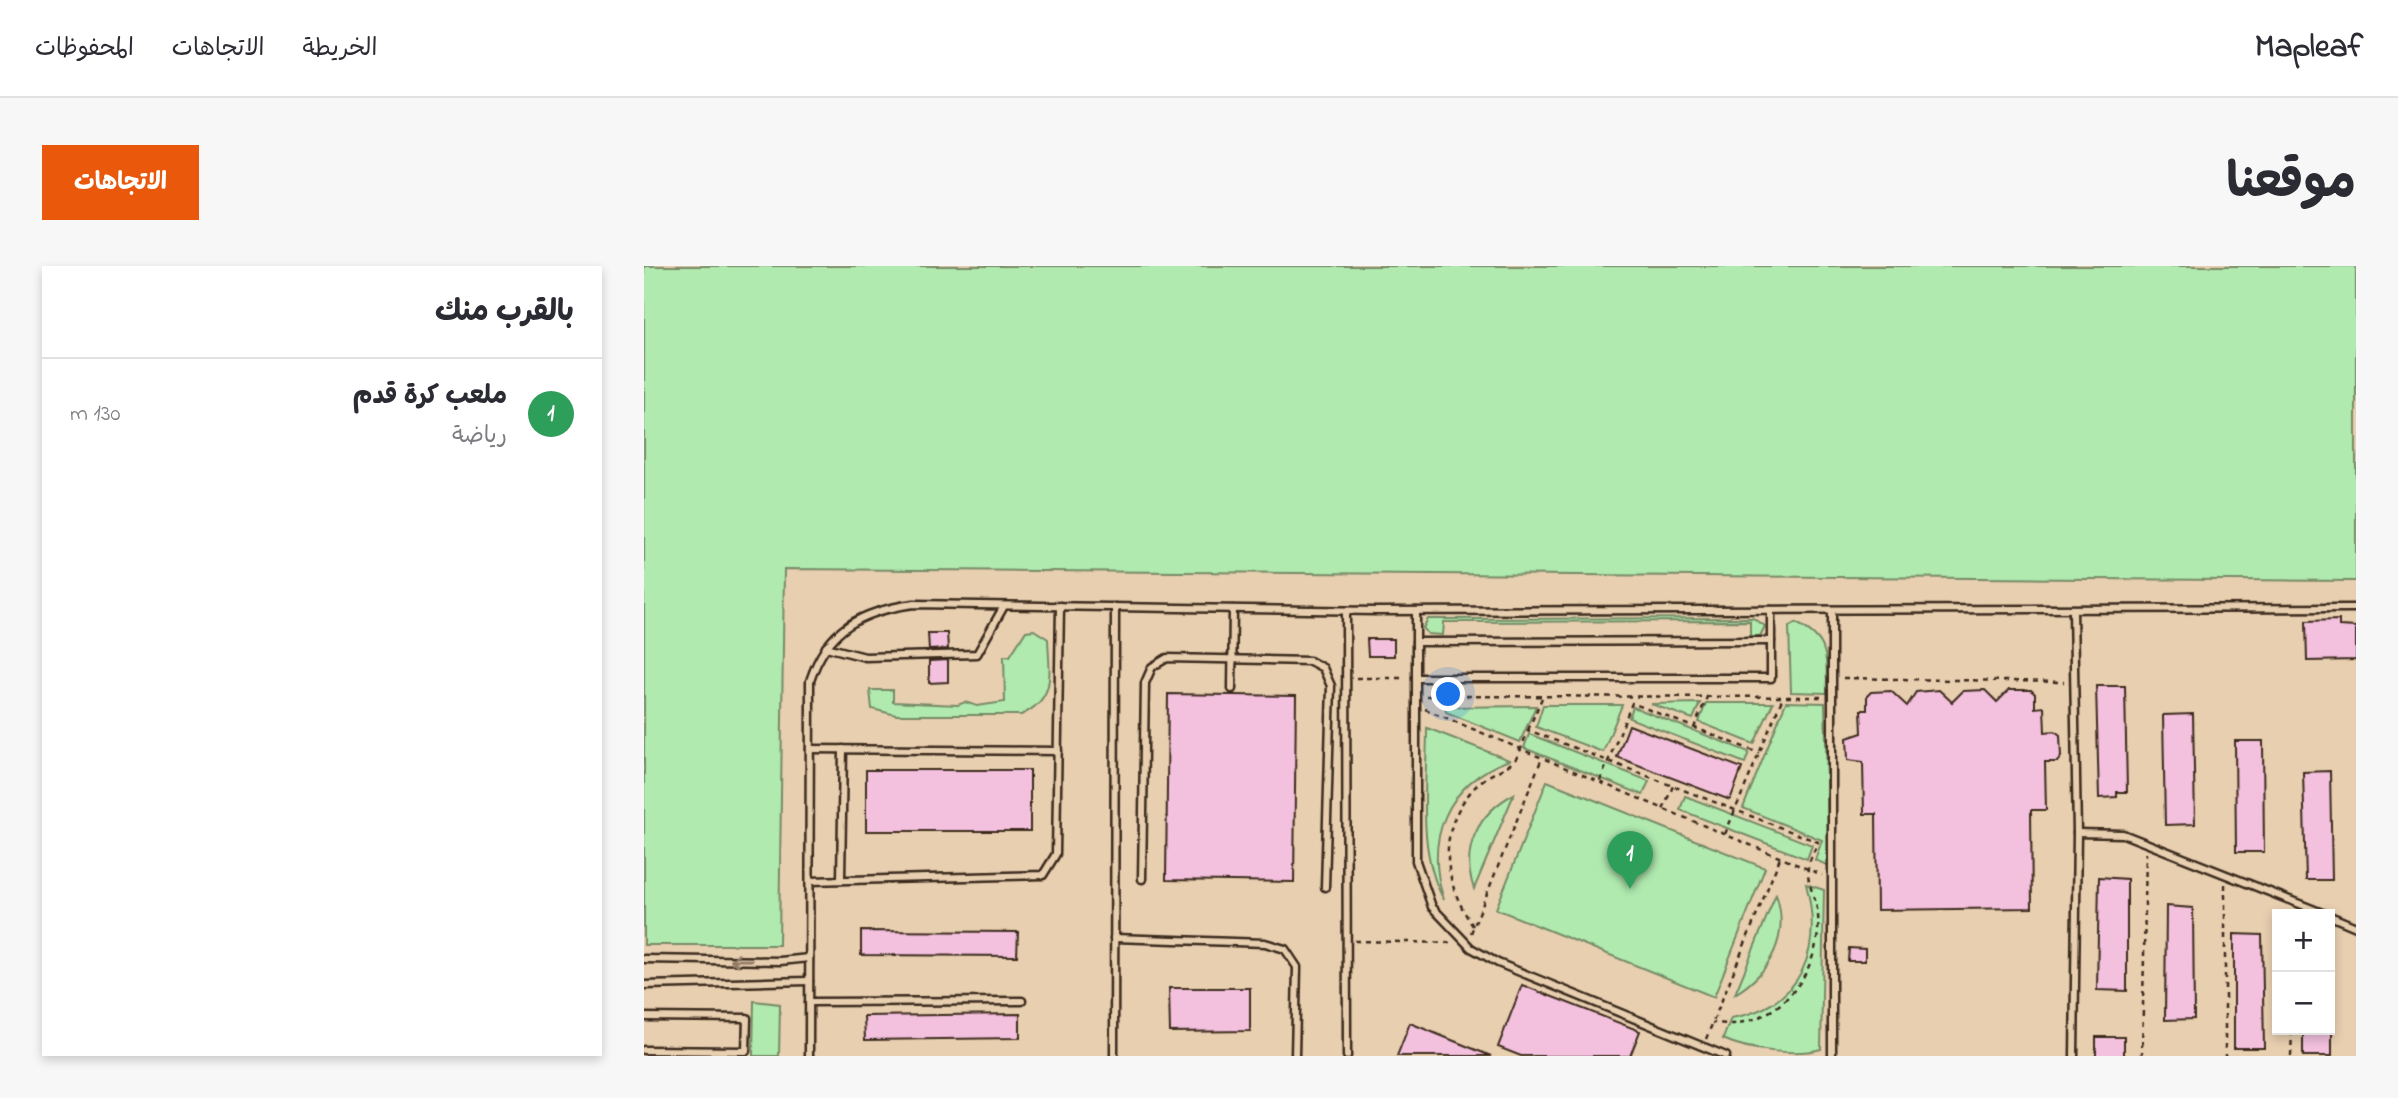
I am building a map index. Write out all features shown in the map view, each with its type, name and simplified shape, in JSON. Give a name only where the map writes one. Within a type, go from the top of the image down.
[{"type":"lane","points":[[809,1056],[810,681],[818,657],[826,647],[856,620],[878,609],[914,604],[1346,611],[2356,608]]},
{"type":"lane","points":[[826,647],[865,657],[977,654],[1004,606]]},
{"type":"lane","points":[[810,881],[1043,876],[1056,854],[1060,606]]},
{"type":"lane","points":[[1114,1056],[1115,607]]},
{"type":"lane","points":[[1232,689],[1233,609]]},
{"type":"lane","points":[[1416,678],[1771,678],[1771,610]]},
{"type":"lane","points":[[1832,610],[1832,1056]]},
{"type":"lane","points":[[2073,610],[2077,834],[2074,1056]]},
{"type":"lane","points":[[1346,611],[1347,1056]]},
{"type":"lane","points":[[1416,611],[1416,861],[1432,907],[1466,944],[1498,963],[1727,1056]]},
{"type":"lane","points":[[1416,642],[1771,641]]},
{"type":"lane","points":[[1142,879],[1145,683],[1152,667],[1167,658],[1310,661],[1323,668],[1331,686],[1325,887]]},
{"type":"lane","points":[[810,749],[1058,751]]},
{"type":"lane","points":[[841,880],[843,749]]},
{"type":"lane","points":[[2077,834],[2123,834],[2312,909]]},
{"type":"lane","points":[[2335,918],[2356,927]]},
{"type":"lane","points":[[1114,938],[1265,943],[1285,948],[1297,967],[1296,1056]]},
{"type":"lane","points":[[644,959],[780,961],[809,958]]},
{"type":"lane","points":[[644,985],[809,981]]},
{"type":"lane","points":[[809,1002],[1022,1001]]},
{"type":"lane","points":[[644,1017],[747,1018],[746,1051],[644,1050]]},
{"type":"path","points":[[1346,678],[1416,678]]},
{"type":"path","points":[[1832,678],[2074,683]]},
{"type":"path","points":[[1416,696],[1832,697]]},
{"type":"path","points":[[1474,926],[1457,902],[1450,880],[1447,854],[1451,829],[1461,805],[1476,786],[1492,772],[1515,760],[1542,697]]},
{"type":"path","points":[[1600,782],[1634,697]]},
{"type":"path","points":[[1694,727],[1707,697]]},
{"type":"path","points":[[1725,834],[1783,697]]},
{"type":"path","points":[[1632,703],[1759,753]]},
{"type":"path","points":[[1416,705],[1832,879]]},
{"type":"path","points":[[1528,730],[1818,842],[1808,869],[1818,916],[1818,942],[1799,986],[1782,1003],[1759,1016],[1740,1023],[1712,1023]]},
{"type":"path","points":[[1346,940],[1466,944],[1542,758]]},
{"type":"path","points":[[1663,808],[1673,786]]},
{"type":"path","points":[[2142,1056],[2146,843]]},
{"type":"path","points":[[1703,1046],[1780,858]]},
{"type":"path","points":[[2225,874],[2225,1056]]},
{"type":"path","points":[[2291,1056],[2292,1035]]},
{"type":"green space","points":[[644,266],[2356,266],[2356,581],[784,569],[779,945],[644,945]]},
{"type":"green space","points":[[1753,618],[1765,626],[1760,636],[1750,636],[1750,621],[1444,622],[1443,635],[1428,634],[1423,628],[1428,619]]},
{"type":"green space","points":[[1796,623],[1807,629],[1821,643],[1826,660],[1827,693],[1791,692],[1789,627]]},
{"type":"green space","points":[[1034,630],[1048,639],[1048,683],[1041,701],[1021,715],[896,715],[872,709],[870,690],[893,690],[893,702],[958,705],[965,702],[977,706],[1005,702],[1004,656],[1010,656],[1026,631]]},
{"type":"green space","points":[[1786,702],[1825,703],[1829,866],[1815,860],[1822,840],[1743,808]]},
{"type":"green space","points":[[1700,703],[1693,719],[1651,704]]},
{"type":"green space","points":[[1706,703],[1773,703],[1754,744],[1699,722]]},
{"type":"green space","points":[[1543,705],[1622,705],[1603,752],[1536,727]]},
{"type":"green space","points":[[1536,706],[1520,742],[1446,712],[1445,707]]},
{"type":"green space","points":[[1633,707],[1749,752],[1745,763],[1629,718]]},
{"type":"green space","points":[[1427,728],[1509,760],[1470,783],[1456,798],[1446,815],[1439,835],[1437,855],[1444,900],[1435,881],[1426,838]]},
{"type":"green space","points":[[1529,734],[1649,781],[1643,795],[1524,748]]},
{"type":"green space","points":[[1547,781],[1765,868],[1714,997],[1496,909]]},
{"type":"green space","points":[[1514,794],[1474,889],[1469,860],[1475,834],[1491,811]]},
{"type":"green space","points":[[1685,796],[1812,845],[1807,859],[1680,810]]},
{"type":"green space","points":[[1806,884],[1824,890],[1821,1049],[1799,1052],[1772,1051],[1746,1047],[1723,1039],[1731,1018],[1756,1011],[1775,1001],[1791,987],[1802,971],[1809,952],[1812,931]]},
{"type":"green space","points":[[1776,894],[1781,924],[1774,951],[1759,975],[1735,994]]},
{"type":"green space","points":[[754,1001],[780,1004],[779,1056],[753,1056]]},
{"type":"building","points":[[2339,620],[2339,626],[2356,627],[2356,660],[2307,661],[2306,621]]},
{"type":"building","points":[[928,633],[947,633],[948,649],[929,650]]},
{"type":"building","points":[[1367,639],[1394,639],[1394,656],[1368,656]]},
{"type":"building","points":[[948,660],[948,682],[929,683],[929,661]]},
{"type":"building","points":[[2096,686],[2125,686],[2127,792],[2117,792],[2117,797],[2099,798]]},
{"type":"building","points":[[1939,690],[1952,702],[1963,691],[1985,690],[1997,702],[2009,690],[2031,690],[2035,694],[2035,708],[2044,707],[2045,732],[2055,731],[2060,735],[2061,757],[2057,762],[2045,762],[2046,810],[2031,810],[2032,908],[1877,910],[1876,814],[1864,814],[1863,762],[1848,760],[1847,738],[1862,733],[1861,710],[1867,710],[1867,696],[1871,692],[1891,691],[1907,706],[1916,692]]},
{"type":"building","points":[[1168,694],[1296,696],[1294,882],[1166,880]]},
{"type":"building","points":[[2193,714],[2195,824],[2165,825],[2163,715]]},
{"type":"building","points":[[1629,725],[1742,768],[1730,800],[1617,757]]},
{"type":"building","points":[[2235,741],[2263,741],[2264,852],[2236,852]]},
{"type":"building","points":[[866,770],[1030,770],[1030,831],[866,831]]},
{"type":"building","points":[[2330,771],[2332,880],[2306,880],[2303,772]]},
{"type":"building","points":[[2099,877],[2127,879],[2127,991],[2097,990]]},
{"type":"building","points":[[2166,906],[2193,908],[2194,1019],[2165,1020]]},
{"type":"building","points":[[861,931],[1018,932],[1017,956],[861,955]]},
{"type":"building","points":[[2234,934],[2262,935],[2264,1048],[2234,1048]]},
{"type":"building","points":[[1849,948],[1865,949],[1865,961],[1848,961]]},
{"type":"building","points":[[1522,985],[1640,1031],[1630,1056],[1521,1056],[1498,1047]]},
{"type":"building","points":[[1169,988],[1250,988],[1250,1031],[1170,1032]]},
{"type":"building","points":[[1020,1014],[1020,1038],[865,1040],[864,1016]]},
{"type":"building","points":[[1410,1023],[1491,1056],[1397,1056]]},
{"type":"building","points":[[2303,1035],[2332,1035],[2332,1056],[2303,1056]]},
{"type":"building","points":[[2096,1037],[2124,1037],[2124,1056],[2096,1056]]},
{"type":"place","name":"ملعب كرة قدم","points":[[1630,889]]}]
